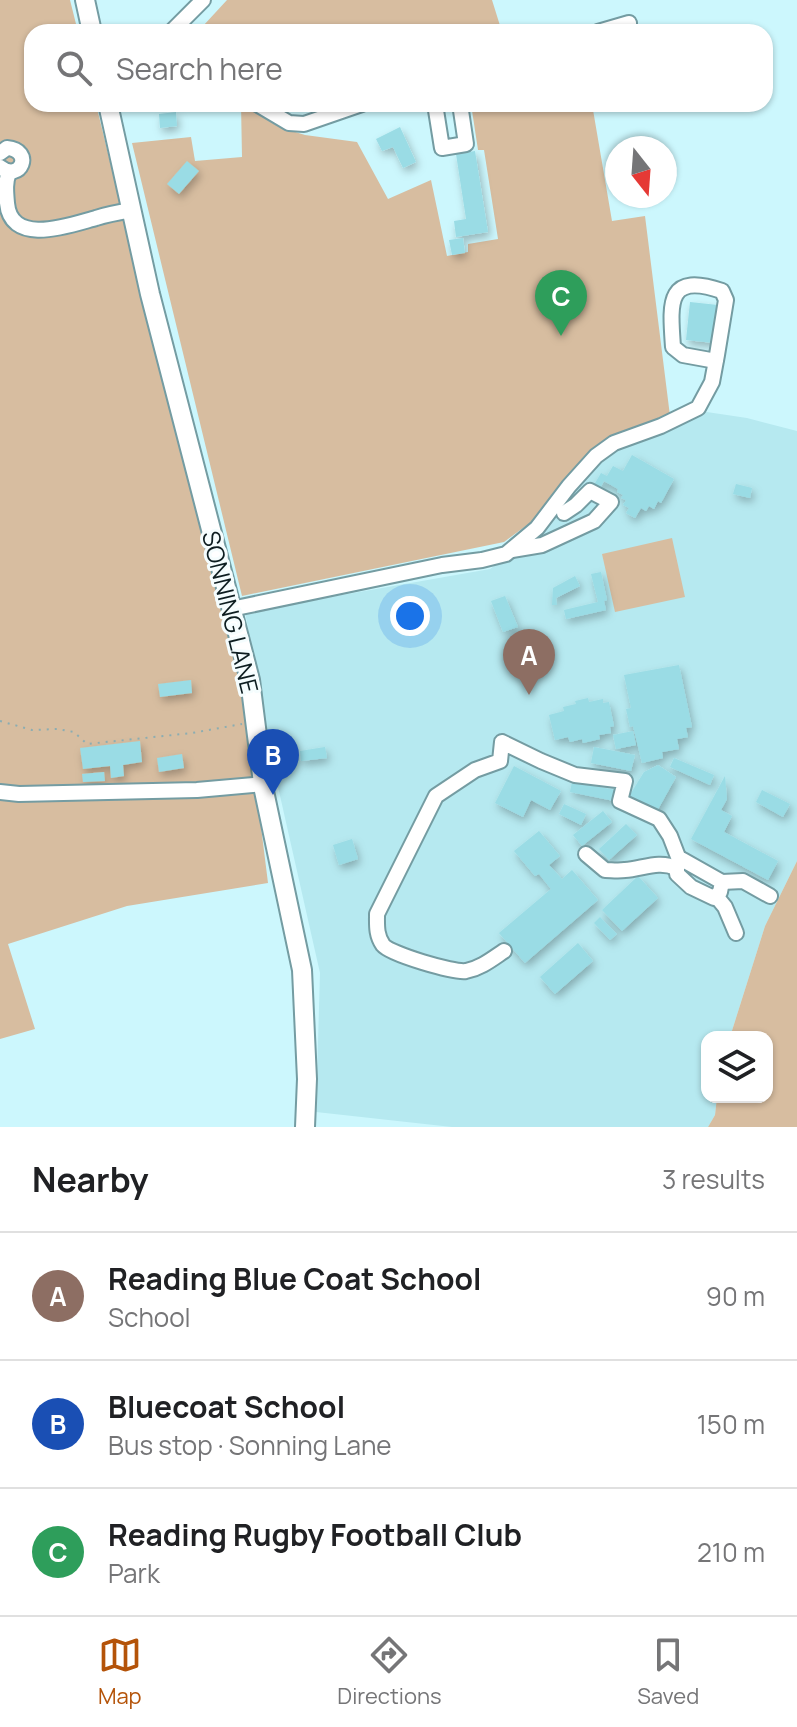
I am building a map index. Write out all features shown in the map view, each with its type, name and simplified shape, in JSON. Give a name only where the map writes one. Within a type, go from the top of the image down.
[{"type":"main road","points":[[85,0],[90,24]]},
{"type":"main road","name":"SONNING LANE","points":[[110,112],[150,294],[250,680],[264,784],[302,970],[307,1079],[305,1127]]},
{"type":"street","points":[[179,24],[203,0]]},
{"type":"street","points":[[270,112],[289,123],[304,124],[339,112]]},
{"type":"street","points":[[436,112],[442,148],[466,144],[461,112]]},
{"type":"street","points":[[0,153],[11,148],[21,155],[20,167],[5,170],[5,181],[7,208],[13,221],[25,227],[42,230],[65,227],[132,210]]},
{"type":"street","points":[[231,609],[506,554],[537,528],[596,456],[614,443],[698,408],[712,382],[716,361],[726,300],[722,291],[707,286],[691,284],[680,288],[673,296],[673,347],[683,355],[716,361]]},
{"type":"street","points":[[510,550],[542,545],[594,521],[611,502],[590,491],[564,513]]},
{"type":"street","points":[[504,951],[479,968],[461,972],[400,955],[384,946],[377,932],[377,914],[436,796],[475,770],[500,761],[502,742],[575,775],[625,781],[620,801],[659,819],[670,836],[678,865]]},
{"type":"street","points":[[0,792],[158,792],[264,784]]},
{"type":"street","points":[[586,854],[605,870],[678,865],[683,860],[719,889],[736,933]]},
{"type":"street","points":[[719,889],[743,881],[770,896]]},
{"type":"path","points":[[0,721],[32,730],[74,732],[87,744],[192,733],[255,722]]},
{"type":"shaded area","points":[[0,0],[70,0],[76,24],[24,24],[24,112],[98,112],[152,335],[243,682],[268,883],[127,906],[8,944],[35,1029],[0,1039]]},
{"type":"shaded area","points":[[227,0],[492,0],[500,24],[205,24]]},
{"type":"shaded area","points":[[241,112],[254,112],[279,127],[305,135],[357,142],[388,199],[431,180],[447,256],[468,252],[468,244],[498,239],[484,150],[478,150],[472,112],[593,112],[605,180],[605,208],[610,208],[612,221],[645,216],[670,416],[605,440],[534,520],[504,542],[242,596],[132,143],[191,137],[195,161],[242,157]]},
{"type":"shaded area","points":[[700,411],[747,418],[797,431],[797,861],[765,926],[732,1031],[701,1031],[701,1103],[716,1103],[715,1115],[708,1127],[452,1127],[316,1112],[320,973],[276,778],[245,612],[490,569],[517,549],[598,457]]},
{"type":"shaded area","points":[[672,538],[685,597],[615,612],[602,554]]},
{"type":"shaded area","points":[[797,861],[797,1127],[708,1127],[715,1115],[716,1103],[773,1103],[773,1031],[732,1031],[765,926]]},
{"type":"building","points":[[176,112],[177,126],[160,128],[159,114]]},
{"type":"building","points":[[400,127],[416,162],[403,168],[393,147],[382,151],[376,139]]},
{"type":"building","points":[[475,151],[488,232],[456,237],[454,221],[466,219],[456,154]]},
{"type":"building","points":[[187,161],[199,171],[179,194],[167,184]]},
{"type":"building","points":[[463,238],[465,253],[452,255],[449,240]]},
{"type":"building","points":[[690,302],[718,305],[714,343],[686,340]]},
{"type":"building","points":[[632,455],[674,479],[661,503],[658,501],[654,509],[649,506],[646,511],[641,508],[635,518],[626,513],[629,508],[623,505],[626,500],[621,498],[623,495],[617,492],[618,489],[604,481],[600,488],[594,485],[601,473],[607,476],[613,466],[623,471]]},
{"type":"building","points":[[736,484],[752,488],[750,498],[733,494]]},
{"type":"building","points":[[601,572],[606,610],[566,619],[564,610],[598,602],[591,574]]},
{"type":"building","points":[[575,576],[580,586],[556,598],[557,605],[552,605],[553,588]]},
{"type":"building","points":[[505,596],[518,627],[503,632],[491,601]]},
{"type":"building","points":[[679,665],[692,727],[686,728],[688,737],[677,739],[679,749],[662,752],[663,758],[642,763],[626,709],[631,708],[624,675]]},
{"type":"building","points":[[191,680],[192,693],[160,697],[158,684]]},
{"type":"building","points":[[588,698],[589,702],[603,699],[603,703],[609,702],[614,726],[610,727],[611,733],[583,743],[582,739],[570,742],[568,737],[555,740],[549,715],[564,711],[563,707],[576,704],[575,701]]},
{"type":"building","points":[[633,731],[636,745],[616,749],[613,735]]},
{"type":"building","points":[[140,741],[142,762],[123,765],[124,776],[111,778],[110,766],[83,769],[80,748]]},
{"type":"building","points":[[325,747],[327,758],[301,761],[300,751]]},
{"type":"building","points":[[594,747],[635,755],[631,771],[591,763]]},
{"type":"building","points":[[182,754],[184,768],[159,772],[157,758]]},
{"type":"building","points":[[674,758],[714,775],[710,785],[670,767]]},
{"type":"building","points":[[658,765],[676,777],[656,813],[628,798],[644,772]]},
{"type":"building","points":[[514,766],[561,791],[550,810],[531,800],[523,817],[495,803]]},
{"type":"building","points":[[104,772],[105,781],[83,782],[82,774]]},
{"type":"building","points":[[725,776],[727,799],[721,810],[732,816],[724,832],[778,861],[768,880],[691,839]]},
{"type":"building","points":[[572,782],[616,790],[614,801],[570,792]]},
{"type":"building","points":[[762,790],[790,804],[783,817],[756,802]]},
{"type":"building","points":[[564,804],[586,814],[581,825],[559,814]]},
{"type":"building","points":[[603,811],[612,822],[582,846],[573,835]]},
{"type":"building","points":[[626,824],[637,835],[609,860],[599,849]]},
{"type":"building","points":[[539,831],[560,856],[549,865],[562,879],[572,870],[598,900],[525,963],[499,933],[551,889],[514,851]]},
{"type":"building","points":[[352,839],[358,859],[339,865],[333,845]]},
{"type":"building","points":[[638,876],[658,898],[622,931],[602,910]]},
{"type":"building","points":[[600,917],[617,934],[610,940],[594,923]]},
{"type":"building","points":[[578,943],[593,961],[555,994],[540,977]]},
{"type":"place","name":"Reading Rugby Football Club","points":[[561,336]]},
{"type":"place","name":"Reading Blue Coat School","points":[[529,695]]},
{"type":"place","name":"Bluecoat School","points":[[273,795]]}]
